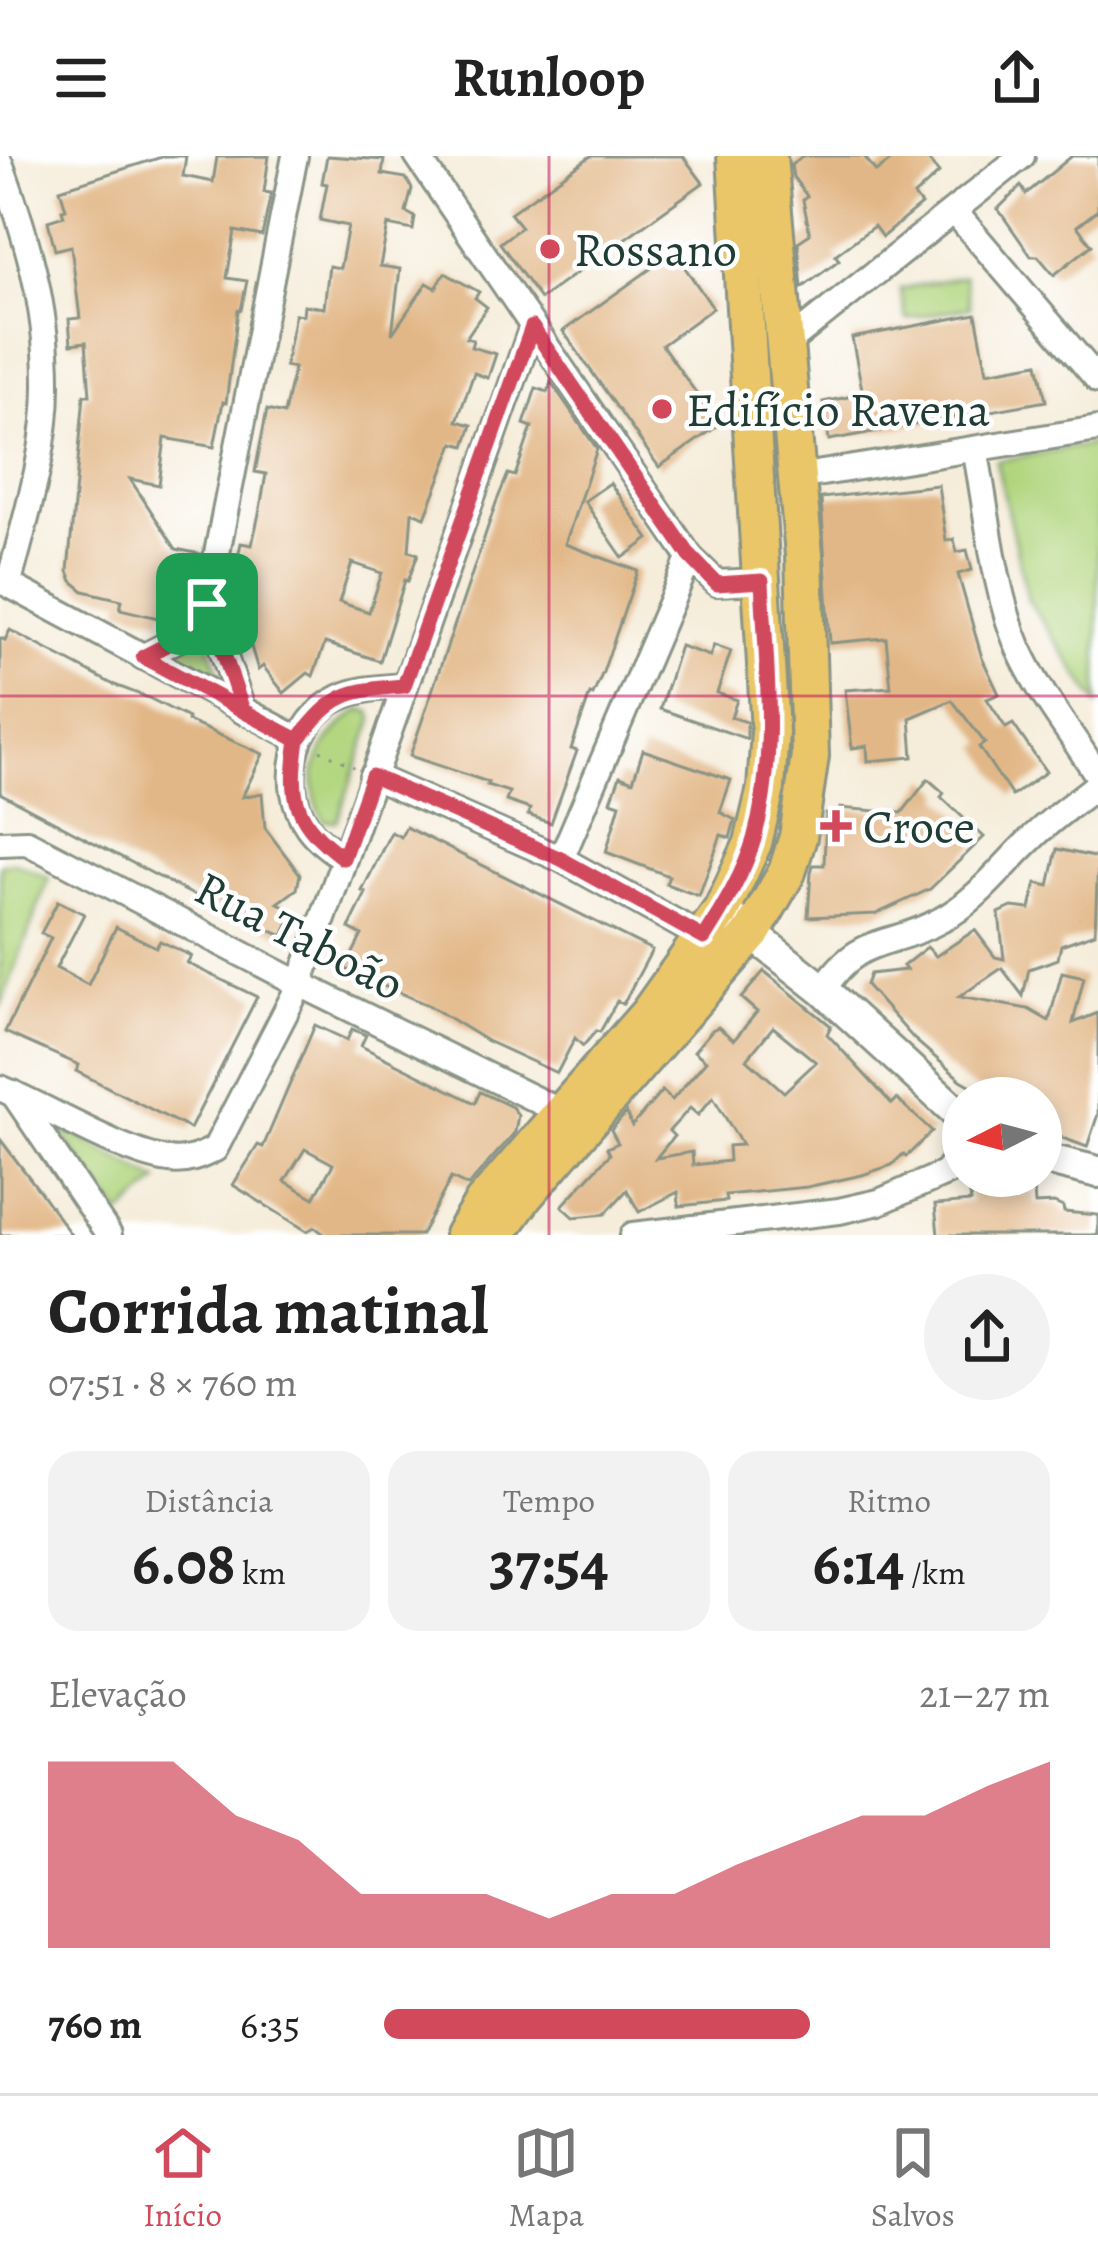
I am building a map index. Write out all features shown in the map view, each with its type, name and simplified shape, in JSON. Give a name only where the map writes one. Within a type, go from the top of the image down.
[{"type":"main road","points":[[463,1235],[483,1202],[649,1013],[713,924],[753,843],[766,788],[770,732],[736,156]]},
{"type":"main road","points":[[497,1235],[524,1196],[752,933],[787,872],[807,798],[804,554],[768,156]]},
{"type":"street","points":[[143,657],[180,638],[207,604],[295,156]]},
{"type":"street","points":[[417,156],[690,556],[717,584],[762,581]]},
{"type":"street","points":[[784,346],[1022,156]]},
{"type":"street","points":[[0,164],[20,218],[42,306],[48,384],[40,458],[4,581],[298,740]]},
{"type":"street","points":[[954,211],[1098,380]]},
{"type":"street","points":[[6,1090],[170,1160],[195,1159],[215,1149],[300,984],[532,327]]},
{"type":"street","points":[[797,477],[1098,429]]},
{"type":"street","points":[[824,990],[841,962],[853,954],[923,928],[962,907],[1098,780],[1019,648],[1005,604],[976,449]]},
{"type":"street","points":[[561,859],[690,556]]},
{"type":"street","points":[[207,604],[243,711]]},
{"type":"street","points":[[343,858],[310,831],[299,813],[292,790],[298,740],[325,706],[339,698],[404,686]]},
{"type":"street","points":[[372,776],[713,924],[752,933],[824,990],[942,1099]]},
{"type":"street","name":"Rua Taboão","points":[[0,844],[27,842],[561,1112]]},
{"type":"street","points":[[6,1090],[110,1235]]},
{"type":"street","points":[[1062,1163],[1098,1172]]},
{"type":"street","points":[[634,1235],[839,1211],[879,1202],[942,1174]]},
{"type":"path","points":[[298,740],[372,776]]},
{"type":"green space","points":[[964,276],[970,307],[906,319],[900,289]]},
{"type":"green space","points":[[1098,443],[1098,704],[1028,600],[996,461]]},
{"type":"green space","points":[[203,625],[224,691],[167,657]]},
{"type":"green space","points":[[362,709],[371,712],[373,720],[337,821],[324,821],[314,788],[319,757],[336,731]]},
{"type":"green space","points":[[13,862],[49,878],[0,1008],[0,865]]},
{"type":"green space","points":[[55,1125],[159,1181],[121,1215]]},
{"type":"building","points":[[165,156],[186,156],[183,176],[213,182],[217,157],[269,156],[264,192],[271,193],[262,236],[235,231],[227,278],[247,281],[214,447],[165,438],[159,485],[130,479],[176,549],[200,554],[195,581],[179,584],[176,602],[163,609],[162,619],[120,609],[122,600],[84,591],[68,571],[84,395],[90,395],[86,342],[71,344],[69,319],[80,318],[71,246],[55,250],[48,221],[64,216],[60,189]]},
{"type":"building","points":[[327,156],[384,160],[382,174],[406,178],[412,189],[406,212],[415,217],[413,230],[388,225],[380,266],[400,269],[392,334],[427,283],[436,288],[445,273],[479,292],[475,298],[487,307],[466,338],[473,340],[471,347],[496,354],[488,378],[474,373],[457,421],[472,425],[465,446],[454,443],[425,517],[412,512],[409,551],[418,554],[380,661],[325,643],[313,676],[308,673],[284,693],[263,666],[258,670],[241,613],[237,613],[242,589],[232,587],[241,543],[252,545],[260,509],[266,474],[255,472],[267,410],[284,414],[294,368],[285,366],[295,314],[303,315],[304,305],[324,308],[329,266],[340,268],[348,226],[320,220],[327,184],[322,183]],"holes":[[[352,563],[382,573],[369,612],[339,602]]]},
{"type":"building","points":[[591,156],[683,156],[703,183],[540,299],[500,243],[521,227],[510,213]]},
{"type":"building","points":[[803,156],[864,156],[876,172],[897,156],[925,156],[939,173],[914,196],[921,205],[882,237],[874,226],[802,288],[798,242],[810,234],[803,200],[807,196],[793,177],[791,165]]},
{"type":"building","points":[[1072,156],[1098,156],[1098,210],[1077,226],[1092,245],[1054,275],[1038,256],[1031,256],[998,209],[1021,186],[1026,194]]},
{"type":"building","points":[[674,252],[713,308],[662,345],[719,425],[659,467],[563,331]]},
{"type":"building","points":[[976,314],[987,372],[1038,363],[1046,401],[829,440],[823,402],[863,394],[852,338]]},
{"type":"building","points":[[551,382],[597,449],[565,544],[638,571],[571,749],[577,751],[551,823],[506,801],[509,792],[488,782],[410,756],[496,503],[508,474],[515,476],[532,427],[524,424],[536,388],[548,392]]},
{"type":"building","points":[[610,483],[649,539],[623,558],[584,501]]},
{"type":"building","points":[[938,485],[946,541],[954,539],[957,552],[967,550],[972,570],[958,574],[982,658],[999,694],[987,699],[1006,728],[1013,724],[1046,772],[1012,796],[979,747],[985,743],[952,700],[910,718],[913,757],[868,761],[867,746],[852,748],[845,690],[891,687],[886,638],[830,643],[821,498]]},
{"type":"building","points":[[10,630],[187,721],[263,754],[242,797],[262,793],[265,828],[300,874],[297,889],[278,903],[294,911],[283,936],[214,906],[0,793],[0,638],[5,640]]},
{"type":"building","points":[[714,645],[731,651],[717,693],[737,700],[731,717],[747,722],[747,739],[660,709],[680,646],[710,656]]},
{"type":"building","points":[[643,750],[731,780],[720,812],[735,820],[730,838],[721,835],[699,896],[666,884],[669,876],[606,852],[620,804],[611,801],[620,776],[633,781]]},
{"type":"building","points":[[928,779],[984,837],[930,889],[876,914],[808,917],[813,865],[824,865],[826,814],[839,815],[840,808],[902,813]]},
{"type":"building","points":[[406,827],[652,950],[623,1004],[617,1001],[600,1032],[583,1046],[575,1038],[557,1073],[487,1041],[430,1006],[345,969],[362,935],[349,928],[366,893],[362,891],[391,832],[401,837]]},
{"type":"building","points":[[1057,849],[1098,858],[1095,933],[1061,945],[1058,959],[1029,969],[1023,996],[1002,968],[959,997],[1028,1009],[1049,1021],[1062,972],[1084,977],[1073,1023],[1098,1013],[1098,1114],[1087,1147],[1062,1138],[1062,1077],[958,1077],[914,1039],[866,985],[870,974],[906,970],[903,966],[927,947],[936,956],[975,930],[995,957],[1004,959],[999,913],[1012,907],[1030,909],[1036,883],[1049,886]]},
{"type":"building","points":[[58,901],[84,914],[56,968],[88,985],[116,927],[156,947],[160,941],[191,956],[187,963],[257,997],[190,1129],[76,1071],[79,1065],[5,1032],[51,938],[41,933]]},
{"type":"building","points":[[764,971],[831,1026],[827,1034],[892,1104],[897,1099],[932,1131],[906,1157],[903,1154],[892,1165],[862,1175],[679,1206],[678,1192],[639,1212],[627,1190],[605,1214],[574,1217],[562,1206],[610,1154],[607,1148],[618,1143],[611,1130],[626,1113],[632,1126],[662,1091],[672,1100],[706,1061],[694,1051],[712,1030],[718,1027],[734,1040],[757,1012],[741,998]],"holes":[[[773,1027],[816,1062],[784,1092],[747,1059]],[[713,1097],[742,1145],[728,1146],[729,1161],[693,1165],[692,1152],[656,1158],[674,1136],[669,1131],[690,1108],[698,1115]]]},
{"type":"building","points":[[315,1025],[347,1040],[352,1029],[366,1035],[361,1046],[475,1103],[480,1092],[512,1107],[518,1115],[515,1132],[468,1186],[451,1178],[421,1235],[325,1235],[315,1227],[307,1231],[233,1185],[258,1145],[263,1147]],"holes":[[[305,1149],[333,1164],[314,1198],[285,1181]]]},
{"type":"building","points":[[0,1139],[38,1189],[71,1235],[0,1235]]},
{"type":"building","points":[[970,1197],[1034,1197],[1035,1204],[1054,1203],[1064,1212],[1098,1215],[1098,1235],[938,1235],[935,1205],[971,1202]]},
{"type":"place","name":"Rossano","points":[[550,249]]},
{"type":"place","name":"Edifício Ravena","points":[[662,409]]},
{"type":"place","name":"Croce","points":[[836,826]]},
{"type":"route","points":[[207,604],[180,638],[143,657],[243,711],[298,740],[292,790],[299,813],[310,831],[343,858],[372,776],[561,859],[704,938],[722,910],[753,843],[766,788],[770,732],[762,581],[717,584],[690,556],[532,327],[404,686],[339,698],[325,706],[298,740],[243,711],[207,604]]}]
